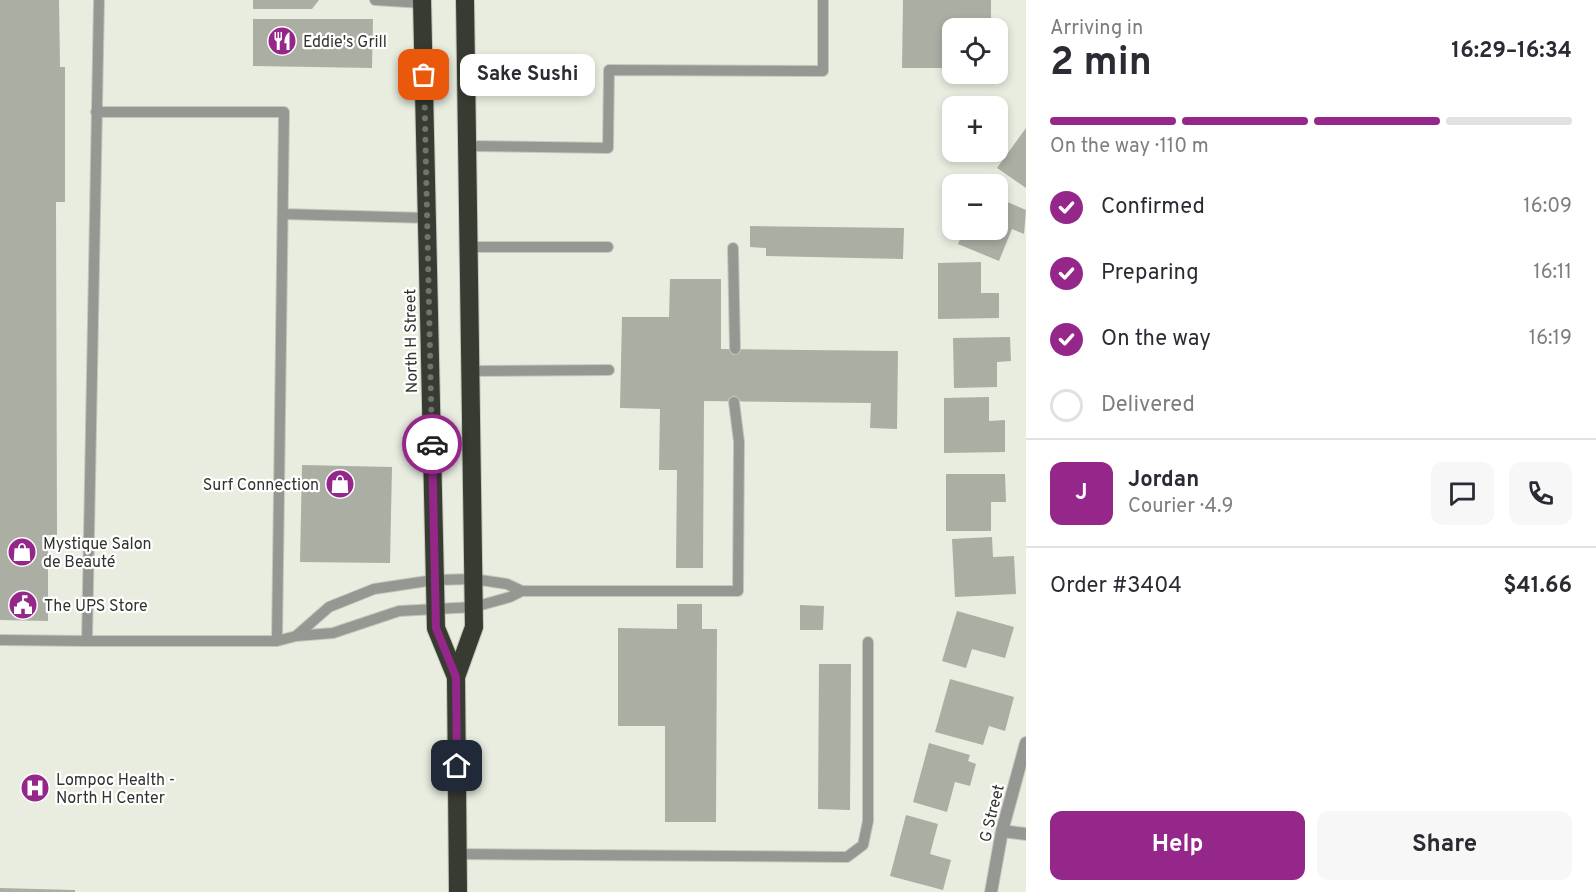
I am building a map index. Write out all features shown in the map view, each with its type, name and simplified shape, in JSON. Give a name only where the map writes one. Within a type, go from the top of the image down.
[{"type":"highway","name":"North H Street","points":[[458,892],[456,677],[474,627],[465,0]]},
{"type":"highway","name":"North H Street","points":[[422,2],[436,628],[456,677]]},
{"type":"street","name":"G Street","points":[[991,892],[1002,831],[1026,743]]},
{"type":"street","points":[[1002,831],[1026,834]]},
{"type":"lane","points":[[87,641],[99,0]]},
{"type":"lane","points":[[375,0],[422,2]]},
{"type":"lane","points":[[468,146],[608,147],[609,70],[824,71],[824,0]]},
{"type":"lane","points":[[96,112],[284,112],[277,641]]},
{"type":"lane","points":[[283,214],[427,218]]},
{"type":"lane","points":[[469,247],[608,247]]},
{"type":"lane","points":[[733,248],[735,349]]},
{"type":"lane","points":[[471,371],[609,370]]},
{"type":"lane","points":[[296,636],[329,607],[374,589],[435,580],[474,579],[507,584],[522,591],[738,591],[739,442],[734,402]]},
{"type":"lane","points":[[0,640],[277,641],[296,636],[333,633],[399,611],[474,607],[510,597],[522,591]]},
{"type":"lane","points":[[458,854],[847,857],[863,845],[868,821],[868,642]]},
{"type":"building","points":[[0,0],[59,0],[60,67],[65,67],[65,202],[56,202],[57,535],[48,535],[48,621],[0,620]]},
{"type":"building","points":[[253,0],[319,0],[312,9],[253,9]]},
{"type":"building","points":[[903,0],[991,0],[991,18],[942,18],[942,68],[902,68]]},
{"type":"building","points":[[253,19],[373,19],[372,68],[253,66]]},
{"type":"building","points":[[1026,128],[1026,188],[997,168],[1001,162],[1008,162],[1008,153]]},
{"type":"building","points":[[1008,202],[1026,210],[1024,234],[1012,229],[1008,239]]},
{"type":"building","points":[[750,226],[904,228],[903,259],[766,256],[766,248],[750,247]]},
{"type":"building","points":[[960,240],[1008,240],[999,261],[958,244]]},
{"type":"building","points":[[981,262],[981,293],[999,293],[999,318],[938,319],[938,263]]},
{"type":"building","points":[[670,279],[721,279],[721,349],[898,351],[897,429],[870,428],[871,403],[704,401],[703,568],[676,568],[677,470],[659,470],[660,409],[620,408],[622,317],[669,317]]},
{"type":"building","points":[[1010,337],[1011,361],[997,362],[997,387],[954,388],[953,338]]},
{"type":"building","points":[[989,397],[989,421],[1005,420],[1005,452],[944,453],[944,398]]},
{"type":"building","points":[[302,465],[392,467],[390,563],[300,562]]},
{"type":"building","points":[[946,474],[1005,474],[1006,502],[991,502],[991,531],[946,531]]},
{"type":"building","points":[[992,537],[993,557],[1014,556],[1016,594],[955,597],[952,539]]},
{"type":"building","points":[[677,604],[702,604],[702,629],[717,629],[716,822],[665,822],[665,726],[618,726],[618,628],[677,629]]},
{"type":"building","points":[[800,605],[824,606],[823,630],[800,630]]},
{"type":"building","points":[[957,611],[1014,627],[1005,658],[972,649],[966,668],[942,661]]},
{"type":"building","points":[[819,664],[851,664],[850,810],[818,809]]},
{"type":"building","points":[[950,679],[1014,697],[1005,731],[989,726],[983,745],[935,732]]},
{"type":"building","points":[[929,743],[970,755],[968,761],[976,764],[970,786],[955,782],[947,812],[913,802]]},
{"type":"building","points":[[906,815],[938,824],[930,854],[951,860],[943,890],[890,876]]},
{"type":"building","points":[[0,888],[75,890],[75,892],[0,892]]},
{"type":"way so far","points":[[424,75],[432,444]]},
{"type":"place","name":"Eddie's Grill","points":[[282,41]]},
{"type":"place","name":"Sake Sushi","points":[[424,75]]},
{"type":"place","name":"Surf Connection","points":[[340,484]]},
{"type":"place","name":"Mystique Salon de Beauté","points":[[22,552]]},
{"type":"place","name":"The UPS Store","points":[[23,605]]},
{"type":"place","name":"Lompoc Health - North H Center","points":[[35,788]]},
{"type":"route","points":[[432,444],[436,628],[456,677],[457,766]]}]
